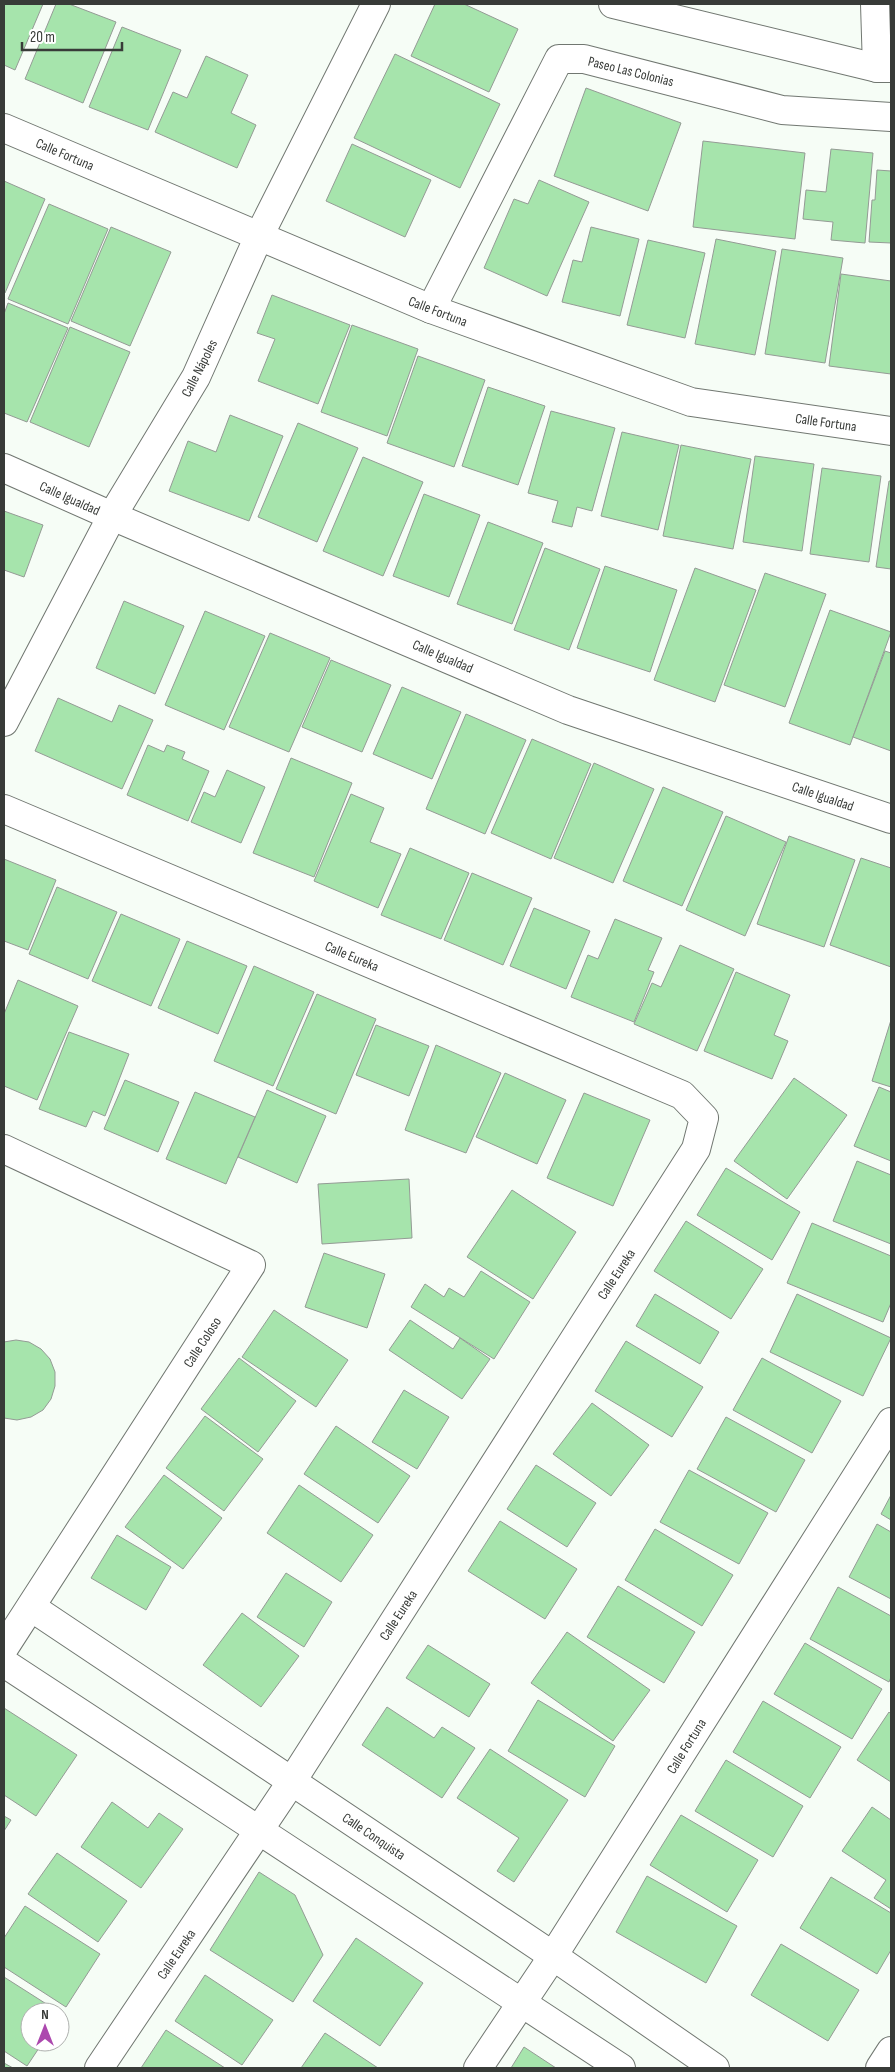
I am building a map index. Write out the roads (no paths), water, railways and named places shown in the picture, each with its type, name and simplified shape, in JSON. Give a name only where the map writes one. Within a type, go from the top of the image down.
[{"type":"street","name":"Calle Nápoles","points":[[4,722],[112,516],[196,377],[260,236],[376,4]]},
{"type":"street","points":[[613,4],[884,68],[874,4]]},
{"type":"street","name":"Paseo Las Colonias","points":[[431,309],[559,59],[584,59],[782,110],[891,117]]},
{"type":"street","name":"Calle Fortuna","points":[[4,128],[431,309],[691,402],[891,431]]},
{"type":"street","name":"Calle Igualdad","points":[[4,468],[112,516],[568,710],[891,819]]},
{"type":"street","name":"Calle Eureka","points":[[4,810],[682,1095],[704,1118],[696,1148],[292,1781],[99,2068]]},
{"type":"street","name":"Calle Coloso","points":[[4,1149],[251,1265],[4,1648]]},
{"type":"street","name":"Calle Fortuna","points":[[478,2068],[553,1956],[891,1422]]},
{"type":"street","name":"Calle Conquista","points":[[31,1607],[553,1956],[715,2068]]},
{"type":"street","points":[[4,1662],[621,2068]]},
{"type":"street","points":[[880,2068],[891,2051]]}]
